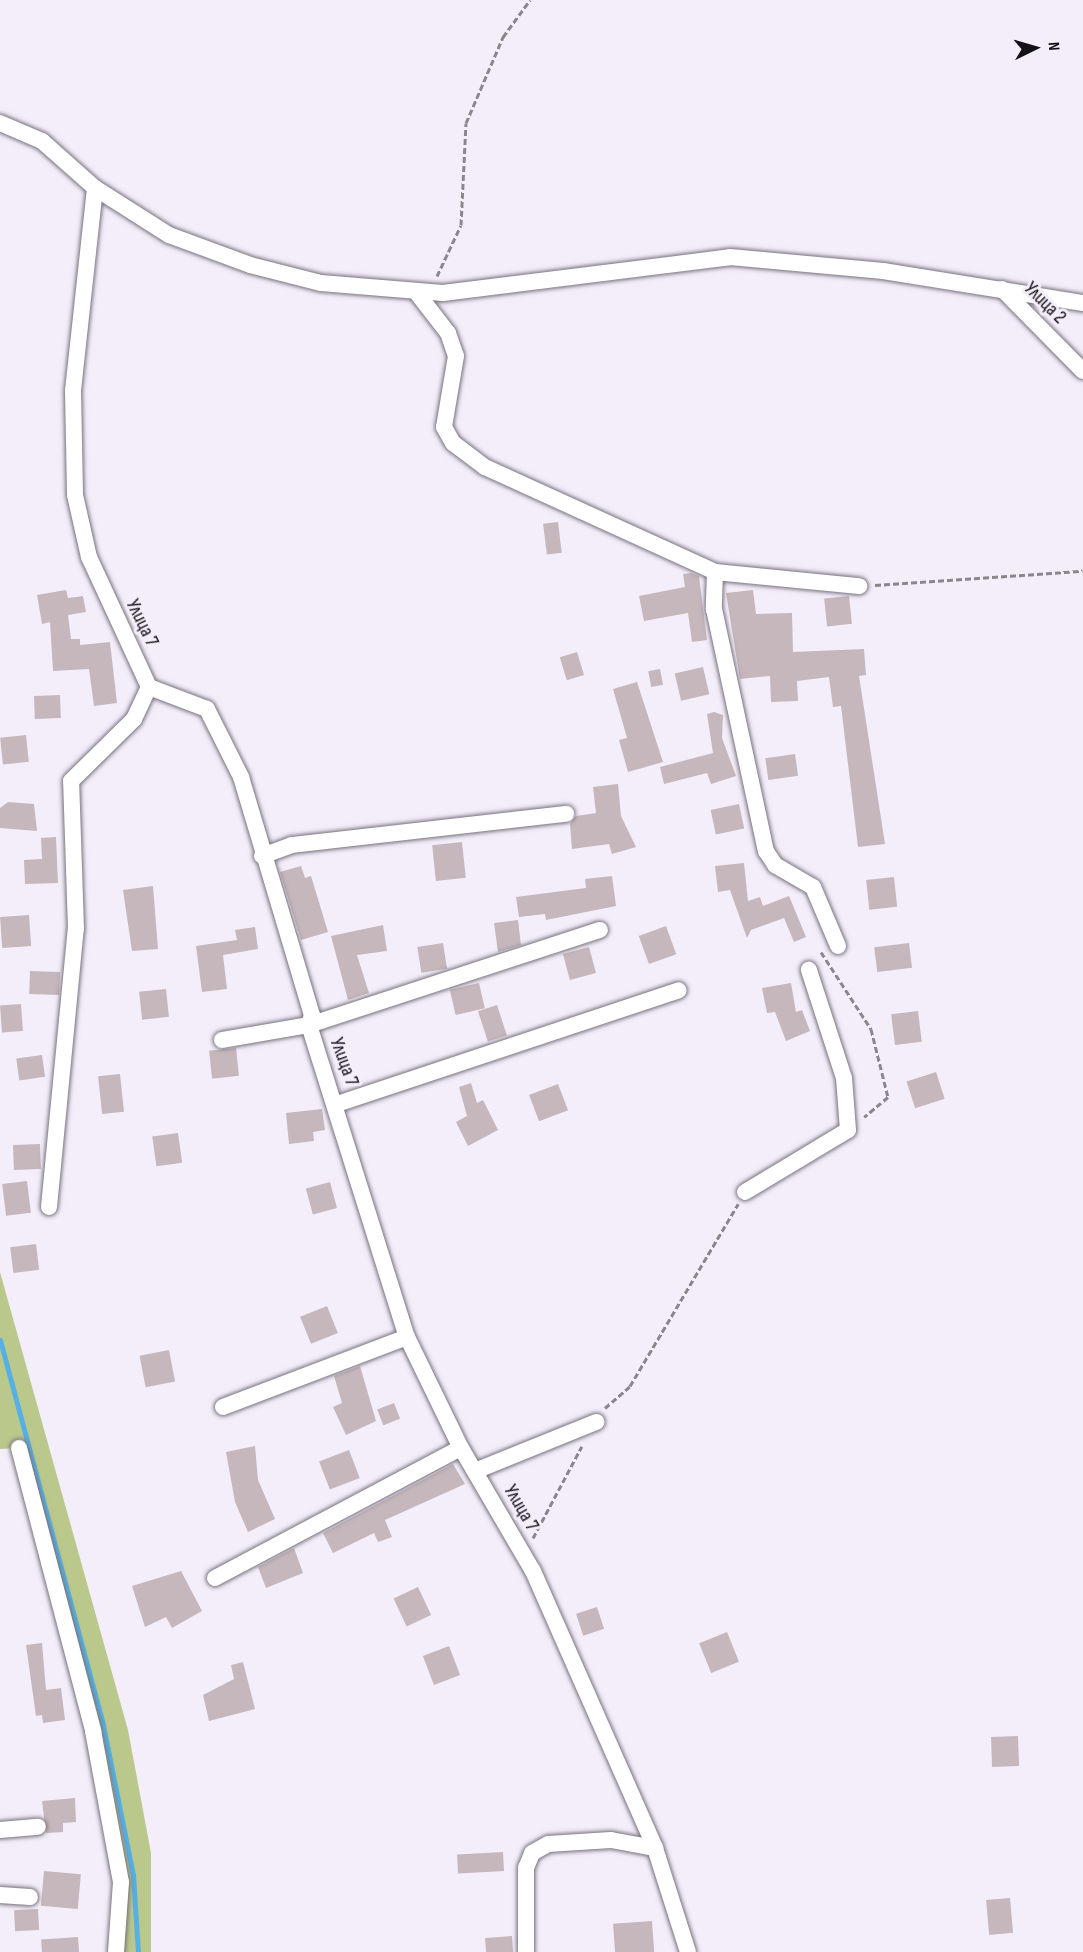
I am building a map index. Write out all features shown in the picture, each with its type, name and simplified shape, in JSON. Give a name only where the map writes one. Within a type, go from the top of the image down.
[{"type":"street","points":[[0,123],[50,147],[95,188],[169,235],[250,265],[321,283],[423,293],[730,257],[799,261],[1002,289],[1083,303]]},
{"type":"street","name":"Улица 7","points":[[95,188],[73,390],[75,495],[89,557],[149,687],[207,709],[241,777],[262,856],[312,1015],[309,1025],[337,1104],[407,1337],[461,1448],[523,1553],[655,1848],[688,1952]]},
{"type":"street","name":"Улица 2","points":[[1002,289],[1083,371]]},
{"type":"street","points":[[423,293],[453,344],[457,374],[444,410],[453,442],[484,467],[715,572],[859,586]]},
{"type":"street","points":[[715,572],[714,609],[766,851],[775,865],[813,887],[838,946]]},
{"type":"street","points":[[49,1207],[76,929],[71,781],[134,719],[149,687]]},
{"type":"street","points":[[262,856],[292,844],[528,814],[566,814]]},
{"type":"street","points":[[222,1041],[309,1025],[600,930]]},
{"type":"street","points":[[745,1192],[848,1131],[844,1078],[809,970]]},
{"type":"street","points":[[337,1104],[679,990]]},
{"type":"street","points":[[223,1407],[407,1337]]},
{"type":"street","points":[[475,1471],[596,1422]]},
{"type":"street","points":[[19,1448],[93,1731],[121,1882],[116,1952]]},
{"type":"street","points":[[215,1578],[461,1448]]},
{"type":"street","points":[[0,1830],[38,1827]]},
{"type":"street","points":[[526,1952],[526,1868],[532,1853],[548,1844],[610,1840],[655,1848]]},
{"type":"street","points":[[0,1895],[30,1897]]},
{"type":"path","points":[[423,293],[461,225],[466,123],[503,37],[530,0]]},
{"type":"path","points":[[859,586],[1083,571]]},
{"type":"path","points":[[818,941],[824,962],[871,1029],[888,1097],[848,1131]]},
{"type":"path","points":[[523,1553],[553,1508],[596,1422],[630,1386],[745,1192]]},
{"type":"green space","points":[[0,1272],[128,1730],[151,1853],[151,1952],[116,1952],[121,1882],[18,1448],[0,1449]]},
{"type":"building","points":[[558,522],[562,553],[547,555],[543,524]]},
{"type":"building","points":[[691,573],[699,576],[707,640],[692,642],[688,613],[644,621],[639,596],[685,587],[683,574]]},
{"type":"building","points":[[66,590],[68,598],[83,596],[86,612],[68,615],[71,639],[80,639],[80,645],[110,642],[117,703],[94,706],[89,669],[53,671],[50,622],[42,624],[37,595]]},
{"type":"building","points":[[753,590],[756,614],[792,613],[793,652],[864,649],[866,675],[859,676],[885,844],[858,847],[841,706],[833,707],[829,677],[797,681],[798,701],[771,702],[770,676],[740,679],[726,593]]},
{"type":"building","points":[[849,596],[852,624],[827,626],[824,599]]},
{"type":"building","points":[[577,652],[584,675],[567,680],[560,657]]},
{"type":"building","points":[[703,667],[709,694],[681,701],[675,674]]},
{"type":"building","points":[[660,669],[663,685],[651,687],[648,671]]},
{"type":"building","points":[[637,682],[663,762],[628,772],[619,740],[627,738],[613,689]]},
{"type":"building","points":[[60,695],[61,718],[35,719],[34,696]]},
{"type":"building","points":[[714,712],[723,715],[722,738],[736,776],[711,784],[707,773],[664,784],[660,767],[713,753],[707,714]]},
{"type":"building","points":[[26,735],[29,762],[3,765],[0,738]]},
{"type":"building","points":[[795,754],[798,776],[768,780],[765,758]]},
{"type":"building","points":[[618,784],[621,816],[636,847],[612,854],[609,844],[572,849],[570,824],[576,816],[596,813],[593,787]]},
{"type":"building","points":[[8,802],[34,804],[37,831],[0,828],[0,808]]},
{"type":"building","points":[[739,804],[744,828],[716,834],[711,810]]},
{"type":"building","points":[[56,837],[58,883],[25,884],[24,860],[42,859],[41,838]]},
{"type":"building","points":[[462,842],[466,878],[436,881],[432,845]]},
{"type":"building","points":[[744,863],[748,901],[760,897],[763,906],[789,896],[806,937],[794,942],[784,918],[751,930],[747,938],[730,890],[718,892],[715,866]]},
{"type":"building","points":[[301,866],[305,878],[311,876],[328,932],[301,940],[280,872]]},
{"type":"building","points":[[612,876],[616,906],[546,920],[545,914],[519,917],[516,897],[586,888],[585,879]]},
{"type":"building","points":[[894,877],[897,907],[869,910],[866,880]]},
{"type":"building","points":[[153,886],[158,949],[132,951],[123,890]]},
{"type":"building","points":[[29,915],[31,946],[2,948],[0,917]]},
{"type":"building","points":[[518,920],[521,945],[498,952],[494,923]]},
{"type":"building","points":[[383,925],[387,951],[357,955],[369,993],[348,1000],[331,936]]},
{"type":"building","points":[[666,926],[676,954],[649,964],[639,936]]},
{"type":"building","points":[[255,927],[258,949],[223,955],[227,989],[202,992],[196,946],[237,940],[235,930]]},
{"type":"building","points":[[443,943],[447,969],[421,973],[417,947]]},
{"type":"building","points":[[909,943],[912,968],[877,972],[874,947]]},
{"type":"building","points":[[589,947],[596,973],[570,980],[563,954]]},
{"type":"building","points":[[30,971],[60,972],[59,995],[29,994]]},
{"type":"building","points":[[479,983],[485,1008],[456,1015],[450,990]]},
{"type":"building","points":[[791,983],[796,1012],[802,1010],[810,1031],[786,1041],[775,1012],[767,1013],[762,988]]},
{"type":"building","points":[[166,989],[169,1017],[142,1020],[139,992]]},
{"type":"building","points":[[21,1004],[23,1031],[2,1032],[0,1005]]},
{"type":"building","points":[[497,1005],[507,1035],[488,1042],[478,1011]]},
{"type":"building","points":[[918,1011],[922,1042],[895,1045],[891,1014]]},
{"type":"building","points":[[236,1048],[239,1076],[212,1079],[209,1051]]},
{"type":"building","points":[[42,1055],[45,1077],[19,1080],[16,1059]]},
{"type":"building","points":[[936,1072],[945,1099],[915,1108],[907,1082]]},
{"type":"building","points":[[120,1074],[124,1112],[102,1114],[98,1076]]},
{"type":"building","points":[[471,1083],[477,1103],[483,1100],[498,1130],[468,1146],[456,1122],[467,1116],[459,1087]]},
{"type":"building","points":[[558,1084],[568,1110],[539,1121],[529,1095]]},
{"type":"building","points":[[322,1109],[325,1130],[313,1132],[314,1141],[289,1144],[286,1113]]},
{"type":"building","points":[[178,1133],[182,1163],[156,1166],[152,1137]]},
{"type":"building","points":[[40,1144],[41,1169],[14,1170],[13,1145]]},
{"type":"building","points":[[27,1181],[31,1213],[6,1216],[2,1184]]},
{"type":"building","points":[[330,1182],[337,1208],[313,1215],[306,1188]]},
{"type":"building","points":[[36,1244],[39,1270],[13,1273],[10,1247]]},
{"type":"building","points":[[327,1306],[338,1333],[311,1344],[300,1317]]},
{"type":"building","points":[[169,1350],[175,1381],[146,1387],[140,1356]]},
{"type":"building","points":[[360,1366],[376,1421],[346,1435],[333,1407],[342,1403],[334,1376]]},
{"type":"building","points":[[394,1403],[400,1419],[383,1425],[377,1409]]},
{"type":"building","points":[[255,1446],[258,1480],[275,1519],[248,1532],[235,1502],[226,1452]]},
{"type":"building","points":[[349,1450],[360,1478],[330,1489],[319,1461]]},
{"type":"building","points":[[453,1464],[465,1484],[385,1520],[392,1537],[378,1542],[374,1533],[333,1553],[323,1533]]},
{"type":"building","points":[[294,1548],[303,1573],[266,1588],[258,1567]]},
{"type":"building","points":[[181,1571],[202,1611],[172,1628],[166,1617],[145,1627],[132,1586]]},
{"type":"building","points":[[418,1587],[431,1615],[407,1627],[394,1598]]},
{"type":"building","points":[[597,1607],[604,1629],[583,1636],[576,1614]]},
{"type":"building","points":[[727,1632],[739,1662],[711,1673],[699,1643]]},
{"type":"building","points":[[42,1643],[46,1690],[61,1688],[65,1720],[43,1723],[42,1715],[36,1716],[26,1645]]},
{"type":"building","points":[[449,1646],[460,1675],[434,1685],[423,1656]]},
{"type":"building","points":[[243,1662],[255,1709],[209,1721],[203,1695],[234,1679],[231,1665]]},
{"type":"building","points":[[1018,1736],[1019,1766],[992,1767],[991,1737]]},
{"type":"building","points":[[75,1798],[76,1822],[63,1823],[63,1832],[46,1833],[42,1801]]},
{"type":"building","points":[[503,1852],[504,1871],[458,1873],[457,1854]]},
{"type":"building","points":[[44,1871],[81,1874],[78,1909],[41,1906]]},
{"type":"building","points":[[1010,1898],[1013,1933],[989,1935],[986,1900]]},
{"type":"building","points":[[38,1909],[39,1930],[15,1931],[14,1910]]},
{"type":"building","points":[[652,1921],[654,1952],[615,1952],[613,1924]]},
{"type":"building","points":[[512,1936],[513,1952],[486,1952],[485,1938]]},
{"type":"building","points":[[78,1937],[79,1952],[42,1952],[41,1940]]},
{"type":"waterway","points":[[0,1340],[103,1725],[133,1875],[138,1952]]}]
